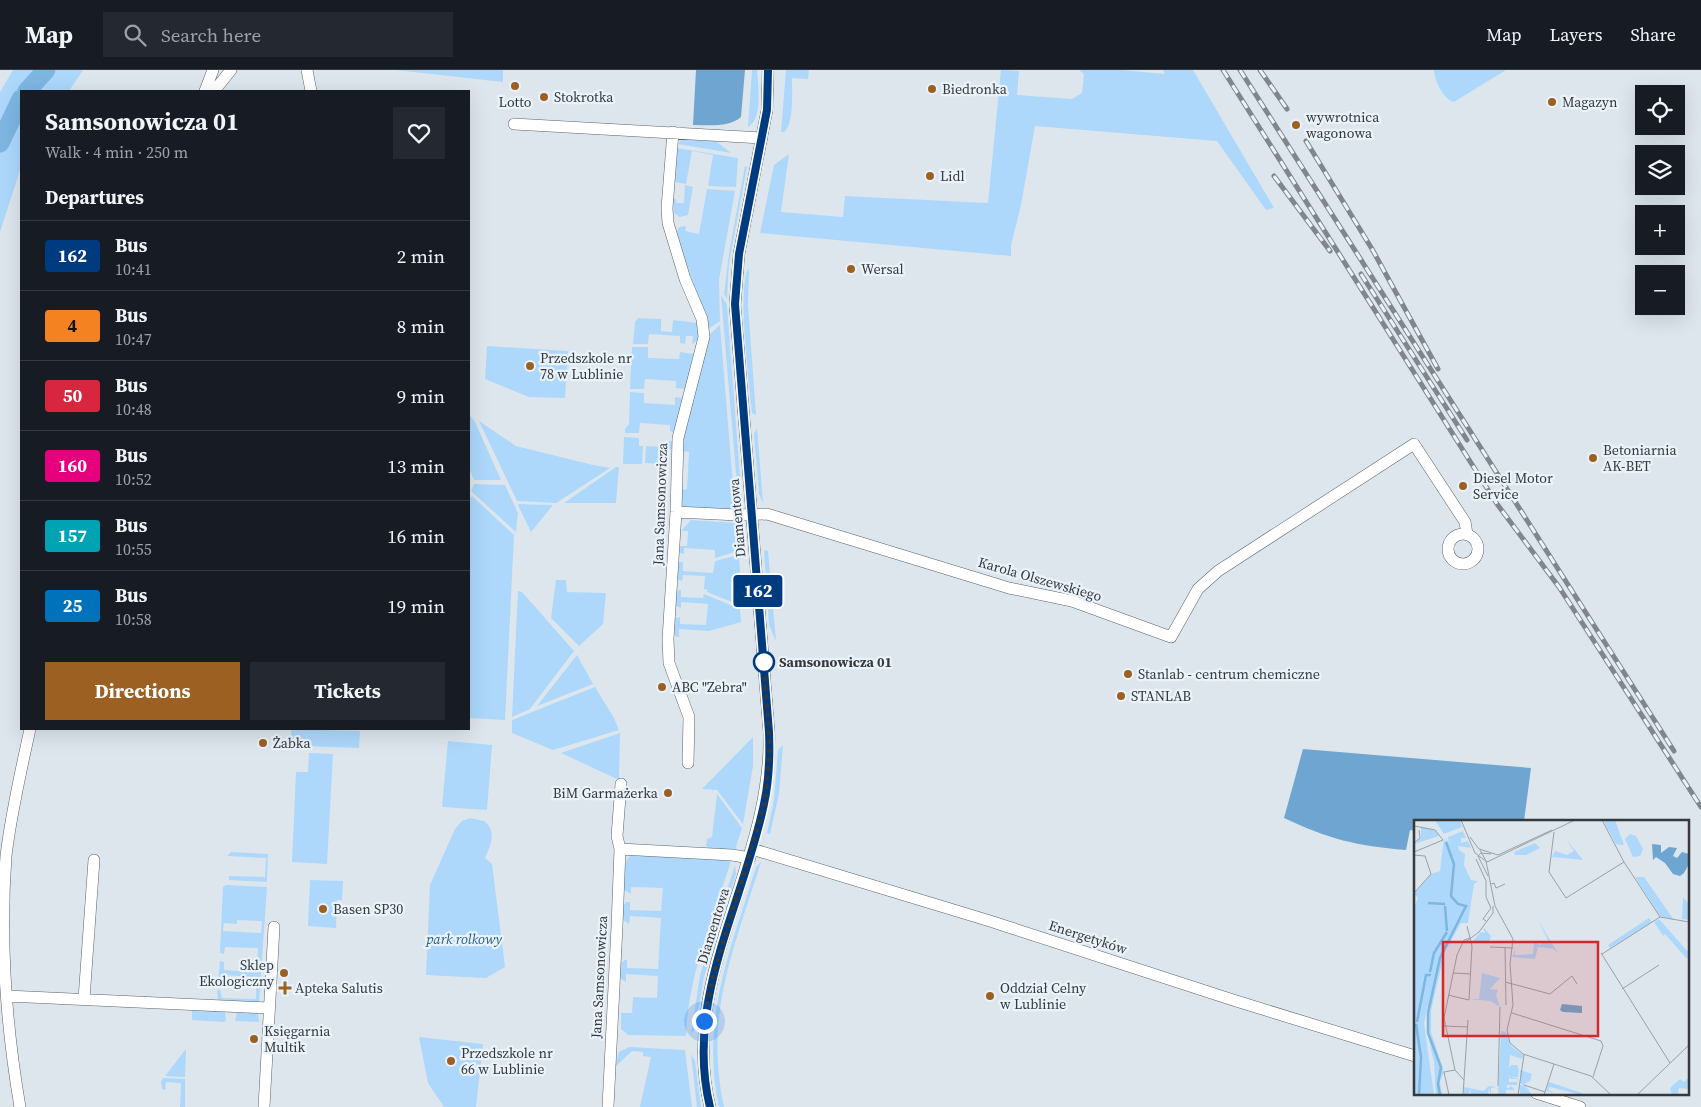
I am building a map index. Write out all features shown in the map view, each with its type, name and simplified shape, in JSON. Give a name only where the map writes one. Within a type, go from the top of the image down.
[{"type":"street","points":[[205,90],[213,70]]},
{"type":"street","points":[[215,90],[231,70]]},
{"type":"street","points":[[307,70],[311,90]]},
{"type":"street","name":"Diamentowa","points":[[710,1107],[704,1076],[704,1021],[712,980],[765,802],[770,747],[735,286],[739,254],[768,99],[768,70]]},
{"type":"street","points":[[514,124],[762,138]]},
{"type":"street","name":"Jana Samsonowicza","points":[[673,132],[667,208],[668,223],[685,279],[702,319],[704,337],[678,438],[669,655],[669,663],[689,717],[688,763]]},
{"type":"street","name":"Karola Olszewskiego","points":[[752,515],[767,514],[1009,588],[1072,601],[1171,637],[1198,589],[1218,570],[1414,444],[1465,522],[1467,534]]},
{"type":"street","points":[[676,512],[752,515]]},
{"type":"street","points":[[20,1107],[2,937],[4,881],[11,822],[30,730]]},
{"type":"street","name":"Jana Samsonowicza","points":[[608,1107],[620,849],[617,836],[621,784]]},
{"type":"street","name":"Energetyków","points":[[620,849],[725,855],[751,854],[990,921],[1233,1000],[1414,1056]]},
{"type":"street","points":[[84,999],[94,860]]},
{"type":"street","points":[[264,1107],[274,926]]},
{"type":"street","points":[[7,996],[269,1008]]},
{"type":"street","points":[[1539,1094],[1580,1107]]},
{"type":"green space","points":[[13,70],[83,70],[70,90],[20,90],[20,170],[0,232],[0,92]]},
{"type":"green space","points":[[396,70],[503,70],[503,82]]},
{"type":"green space","points":[[752,70],[757,70],[758,109],[753,123],[748,127]]},
{"type":"green space","points":[[786,70],[809,70],[808,79],[792,78],[792,107],[789,122],[784,132],[781,132]]},
{"type":"green space","points":[[1001,70],[1019,71],[1017,95],[1072,99],[1082,93],[1084,74],[1079,70],[1122,70],[1165,74],[1163,70],[1193,70],[1274,208],[1266,210],[1217,141],[1035,126],[1021,205],[1011,245],[1011,256],[760,233],[774,165],[789,154],[781,212],[843,217],[845,196],[988,203]]},
{"type":"green space","points":[[1434,70],[1506,70],[1454,102],[1447,98],[1440,89]]},
{"type":"green space","points":[[682,139],[713,139],[731,153],[678,144]]},
{"type":"green space","points":[[677,148],[738,158],[736,187],[708,186],[713,155],[692,151],[686,184],[674,182]]},
{"type":"green space","points":[[745,166],[747,167],[729,263],[727,299],[724,294],[729,253]]},
{"type":"green space","points":[[685,185],[693,187],[688,215],[680,217],[674,213],[673,199],[676,199],[676,203],[684,203]]},
{"type":"green space","points":[[707,189],[735,191],[719,280],[720,321],[707,330],[702,308],[676,233],[679,227],[686,226],[685,231],[699,234]]},
{"type":"green space","points":[[749,268],[748,305],[756,415],[752,413],[744,314],[745,278]]},
{"type":"green space","points":[[721,295],[727,305],[742,503],[739,509]]},
{"type":"green space","points":[[638,318],[661,319],[661,331],[672,332],[673,320],[697,323],[698,339],[692,345],[693,336],[686,336],[685,344],[680,343],[680,336],[649,334],[648,344],[633,344],[635,322]]},
{"type":"green space","points":[[720,325],[735,510],[684,508],[681,505],[681,490],[687,489],[689,452],[682,451],[683,434],[709,335]]},
{"type":"green space","points":[[487,346],[568,351],[565,398],[529,397],[485,379]]},
{"type":"green space","points":[[632,347],[648,347],[648,358],[679,359],[680,352],[693,354],[686,389],[676,388],[676,381],[645,379],[644,389],[630,389]]},
{"type":"green space","points":[[630,392],[644,393],[644,403],[675,405],[675,397],[682,398],[674,433],[670,431],[670,425],[640,423],[639,433],[625,433],[625,429],[629,424]]},
{"type":"green space","points":[[470,415],[475,422],[501,480],[474,480],[470,470]]},
{"type":"green space","points":[[479,421],[516,446],[610,468],[556,503],[517,501]]},
{"type":"green space","points":[[757,428],[763,503],[759,494],[754,434]]},
{"type":"green space","points":[[624,437],[639,438],[639,446],[643,446],[642,464],[623,464]]},
{"type":"green space","points":[[669,441],[673,441],[674,449],[662,449],[663,464],[645,463],[646,446],[669,447]]},
{"type":"green space","points":[[616,467],[619,467],[616,503],[564,503]]},
{"type":"green space","points":[[474,484],[505,485],[518,513],[516,532],[471,491]]},
{"type":"green space","points":[[472,496],[514,535],[505,720],[470,718],[470,498]]},
{"type":"green space","points":[[519,504],[553,505],[531,532]]},
{"type":"green space","points":[[691,520],[736,523],[738,551],[715,558],[715,550],[684,548],[684,554],[680,553],[680,546],[687,546],[688,531],[681,531]]},
{"type":"green space","points":[[764,550],[768,551],[776,641],[769,625]]},
{"type":"green space","points":[[739,555],[742,606],[707,592],[708,590],[704,589],[705,576],[683,575],[682,581],[677,579],[679,562],[683,562],[683,571],[713,573],[715,561]]},
{"type":"green space","points":[[556,580],[566,580],[567,592],[606,593],[603,624],[579,646],[551,618]]},
{"type":"green space","points":[[677,590],[681,590],[681,597],[703,598],[704,594],[740,609],[741,622],[709,631],[679,629],[679,637],[675,636],[673,619],[680,617],[680,624],[706,625],[708,604],[681,602],[681,608],[675,606]]},
{"type":"green space","points":[[518,591],[522,592],[574,651],[530,709],[512,717]]},
{"type":"green space","points":[[577,655],[593,684],[537,706]]},
{"type":"green space","points":[[595,687],[619,730],[553,750],[512,733],[512,720]]},
{"type":"green space","points":[[291,730],[360,731],[359,748],[301,746],[300,749],[291,749]]},
{"type":"green space","points":[[620,733],[619,778],[617,779],[561,753]]},
{"type":"green space","points":[[753,737],[753,766],[743,824],[717,790],[702,789]]},
{"type":"green space","points":[[448,741],[492,745],[487,810],[442,807]]},
{"type":"green space","points":[[783,745],[779,794],[770,834],[767,833],[774,800],[778,750]]},
{"type":"green space","points":[[309,753],[333,754],[327,864],[292,862],[296,772],[308,772]]},
{"type":"green space","points":[[717,794],[742,828],[735,850],[711,849],[706,846],[707,839],[712,837]]},
{"type":"green space","name":"park rolkowy","points":[[470,818],[484,821],[492,834],[491,843],[485,858],[492,864],[505,967],[486,978],[426,975],[430,885],[455,829],[462,821]]},
{"type":"green space","points":[[231,852],[268,854],[267,882],[229,880],[229,876],[265,877],[266,858],[227,856]]},
{"type":"green space","points":[[635,853],[731,861],[696,969],[691,991],[686,1036],[628,1035],[621,1029],[621,1013],[632,1013],[633,997],[657,998],[658,976],[626,974],[626,982],[620,978],[620,964],[625,960],[627,960],[627,968],[658,969],[661,918],[630,916],[629,924],[622,919],[623,906],[626,902],[630,902],[630,910],[661,911],[663,888],[631,887],[631,894],[624,890],[626,864],[628,859]]},
{"type":"green space","points":[[761,862],[732,953],[725,982],[718,1042],[719,1073],[724,1107],[719,1107],[714,1075],[713,1044],[716,1014],[728,956],[756,867]]},
{"type":"green space","points":[[735,865],[736,874],[704,977],[695,1029],[691,1034],[700,975]]},
{"type":"green space","name":"Basen SP30","points":[[310,880],[343,881],[342,900],[337,900],[336,928],[308,926]]},
{"type":"green space","points":[[226,885],[267,887],[259,1003],[218,1000],[217,991],[220,989],[222,998],[256,999],[256,977],[223,975],[223,983],[218,982],[220,961],[224,962],[224,970],[257,972],[258,948],[225,947],[224,954],[220,953],[223,887]],"holes":[[[237,920],[262,921],[261,933],[223,931],[224,923],[237,924]]]},
{"type":"green space","points":[[192,1010],[225,1011],[226,1020],[224,1022],[192,1020]]},
{"type":"green space","points":[[237,1012],[258,1013],[259,1022],[235,1021]]},
{"type":"green space","points":[[419,1037],[483,1044],[476,1107],[444,1107],[428,1083]]},
{"type":"green space","points":[[629,1047],[685,1050],[692,1107],[640,1107],[651,1057],[643,1056],[643,1052],[632,1051],[615,1067],[619,1052]]},
{"type":"green space","points":[[186,1049],[185,1077],[165,1076]]},
{"type":"green space","points":[[691,1054],[695,1061],[701,1107],[697,1107]]},
{"type":"green space","points":[[163,1078],[185,1079],[185,1107],[180,1107],[181,1083],[166,1082],[165,1090],[162,1089],[161,1082]]},
{"type":"shaded area","points":[[696,70],[745,70],[741,117],[736,121],[724,124],[693,125]]},
{"type":"shaded area","points":[[1303,749],[1531,768],[1524,820],[1414,820],[1414,831],[1410,830],[1406,850],[1357,844],[1329,836],[1284,818]]},
{"type":"waterway","points":[[28,90],[46,70]]},
{"type":"waterway","points":[[0,143],[20,101]]},
{"type":"railway","points":[[1223,70],[1497,504],[1559,587],[1701,807]]},
{"type":"railway","points":[[1240,70],[1674,751]]},
{"type":"railway","points":[[1260,70],[1287,109]]},
{"type":"railway","points":[[1306,141],[1372,249],[1438,369]]},
{"type":"railway","points":[[1274,176],[1330,251]]},
{"type":"railway","points":[[1361,274],[1467,440]]},
{"type":"bus line","name":"162","points":[[710,1107],[704,1076],[703,1044],[708,996],[761,821],[770,762],[761,624],[735,304],[739,254],[767,110],[768,70]]},
{"type":"place","name":"Lotto","points":[[515,86]]},
{"type":"place","name":"Biedronka","points":[[932,89]]},
{"type":"place","name":"Stokrotka","points":[[544,97]]},
{"type":"place","name":"Magazyn","points":[[1552,102]]},
{"type":"place","name":"wywrotnica wagonowa","points":[[1296,125]]},
{"type":"place","name":"Lidl","points":[[930,176]]},
{"type":"place","name":"Wersal","points":[[851,269]]},
{"type":"place","name":"Przedszkole nr 78 w Lublinie","points":[[530,366]]},
{"type":"place","name":"Betoniarnia AK-BET","points":[[1593,458]]},
{"type":"place","name":"Diesel Motor Service","points":[[1463,486]]},
{"type":"place","name":"Samsonowicza 01","points":[[764,662]]},
{"type":"place","name":"Stanlab - centrum chemiczne","points":[[1128,674]]},
{"type":"place","name":"ABC \"Zebra\"","points":[[662,687]]},
{"type":"place","name":"STANLAB","points":[[1121,696]]},
{"type":"place","name":"Żabka","points":[[263,743]]},
{"type":"place","name":"BiM Garmażerka","points":[[668,793]]},
{"type":"place","name":"Basen SP30","points":[[323,909]]},
{"type":"place","name":"Sklep Ekologiczny","points":[[284,973]]},
{"type":"place","name":"Apteka Salutis","points":[[285,988]]},
{"type":"place","name":"Oddział Celny w Lublinie","points":[[990,996]]},
{"type":"place","name":"Księgarnia Multik","points":[[254,1039]]},
{"type":"place","name":"Przedszkole nr 66 w Lublinie","points":[[451,1061]]},
{"type":"route","points":[[704,1021],[712,980],[761,821],[765,802],[770,747],[763,656],[764,662]]}]
